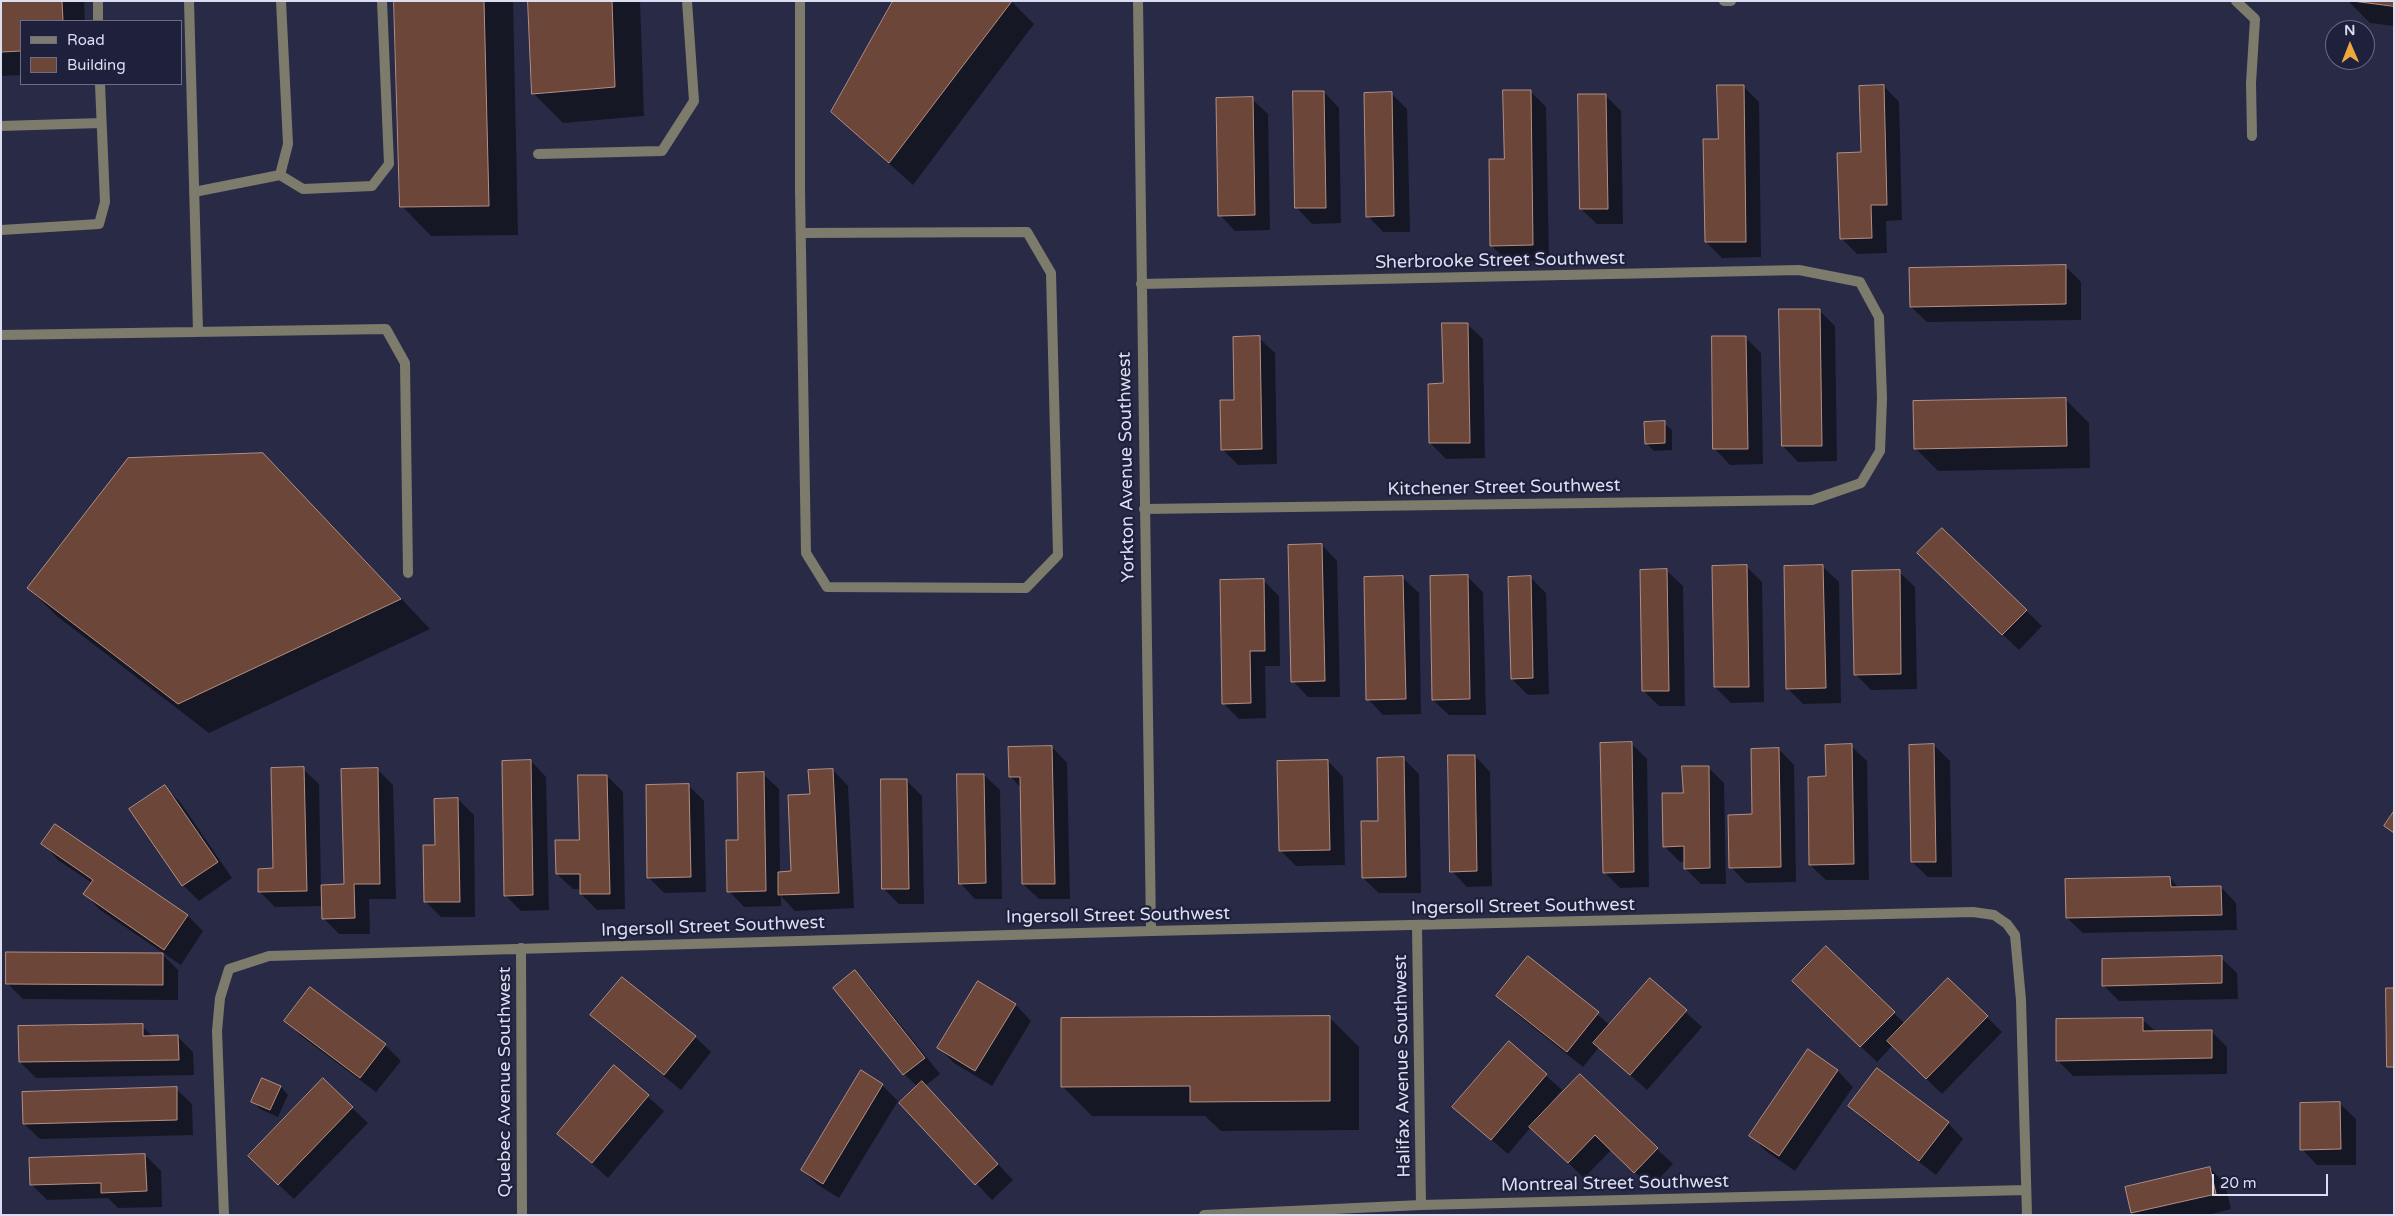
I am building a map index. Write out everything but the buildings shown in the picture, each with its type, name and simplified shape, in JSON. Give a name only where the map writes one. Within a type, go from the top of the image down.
[{"type":"street","points":[[98,1],[98,20]]},
{"type":"street","points":[[189,1],[186,30],[194,192],[198,331]]},
{"type":"street","points":[[280,175],[288,144],[281,1]]},
{"type":"street","points":[[194,192],[280,175],[303,189],[372,186],[389,164],[382,1]]},
{"type":"street","points":[[538,154],[662,151],[694,101],[688,1]]},
{"type":"street","points":[[800,1],[801,233],[806,553],[827,587],[1026,588],[1058,555],[1052,273],[1027,232],[801,233]]},
{"type":"street","name":"Yorkton Avenue Southwest","points":[[1138,1],[1151,931]]},
{"type":"street","points":[[1724,1],[1731,1]]},
{"type":"street","points":[[2236,1],[2255,19],[2251,83],[2252,136]]},
{"type":"street","points":[[1,230],[99,224],[105,202],[100,85]]},
{"type":"street","points":[[1,126],[101,123]]},
{"type":"street","name":"Sherbrooke Street Southwest","points":[[1141,284],[1799,270],[1860,282],[1879,317],[1882,398],[1880,451],[1861,483]]},
{"type":"street","points":[[1,335],[386,328],[405,363],[408,573]]},
{"type":"street","name":"Kitchener Street Southwest","points":[[1144,509],[1812,500],[1861,483]]},
{"type":"street","name":"Ingersoll Street Southwest","points":[[224,1215],[217,1031],[220,998],[229,969],[269,956],[1151,931],[1973,912],[1994,915],[2007,924],[2015,935],[2021,1000],[2026,1190]]},
{"type":"street","name":"Halifax Avenue Southwest","points":[[1417,926],[1421,1205]]},
{"type":"street","name":"Quebec Avenue Southwest","points":[[521,948],[522,1215]]},
{"type":"street","points":[[2026,1190],[2027,1215]]},
{"type":"street","name":"Montreal Street Southwest","points":[[1204,1215],[1421,1205],[2026,1190]]}]
